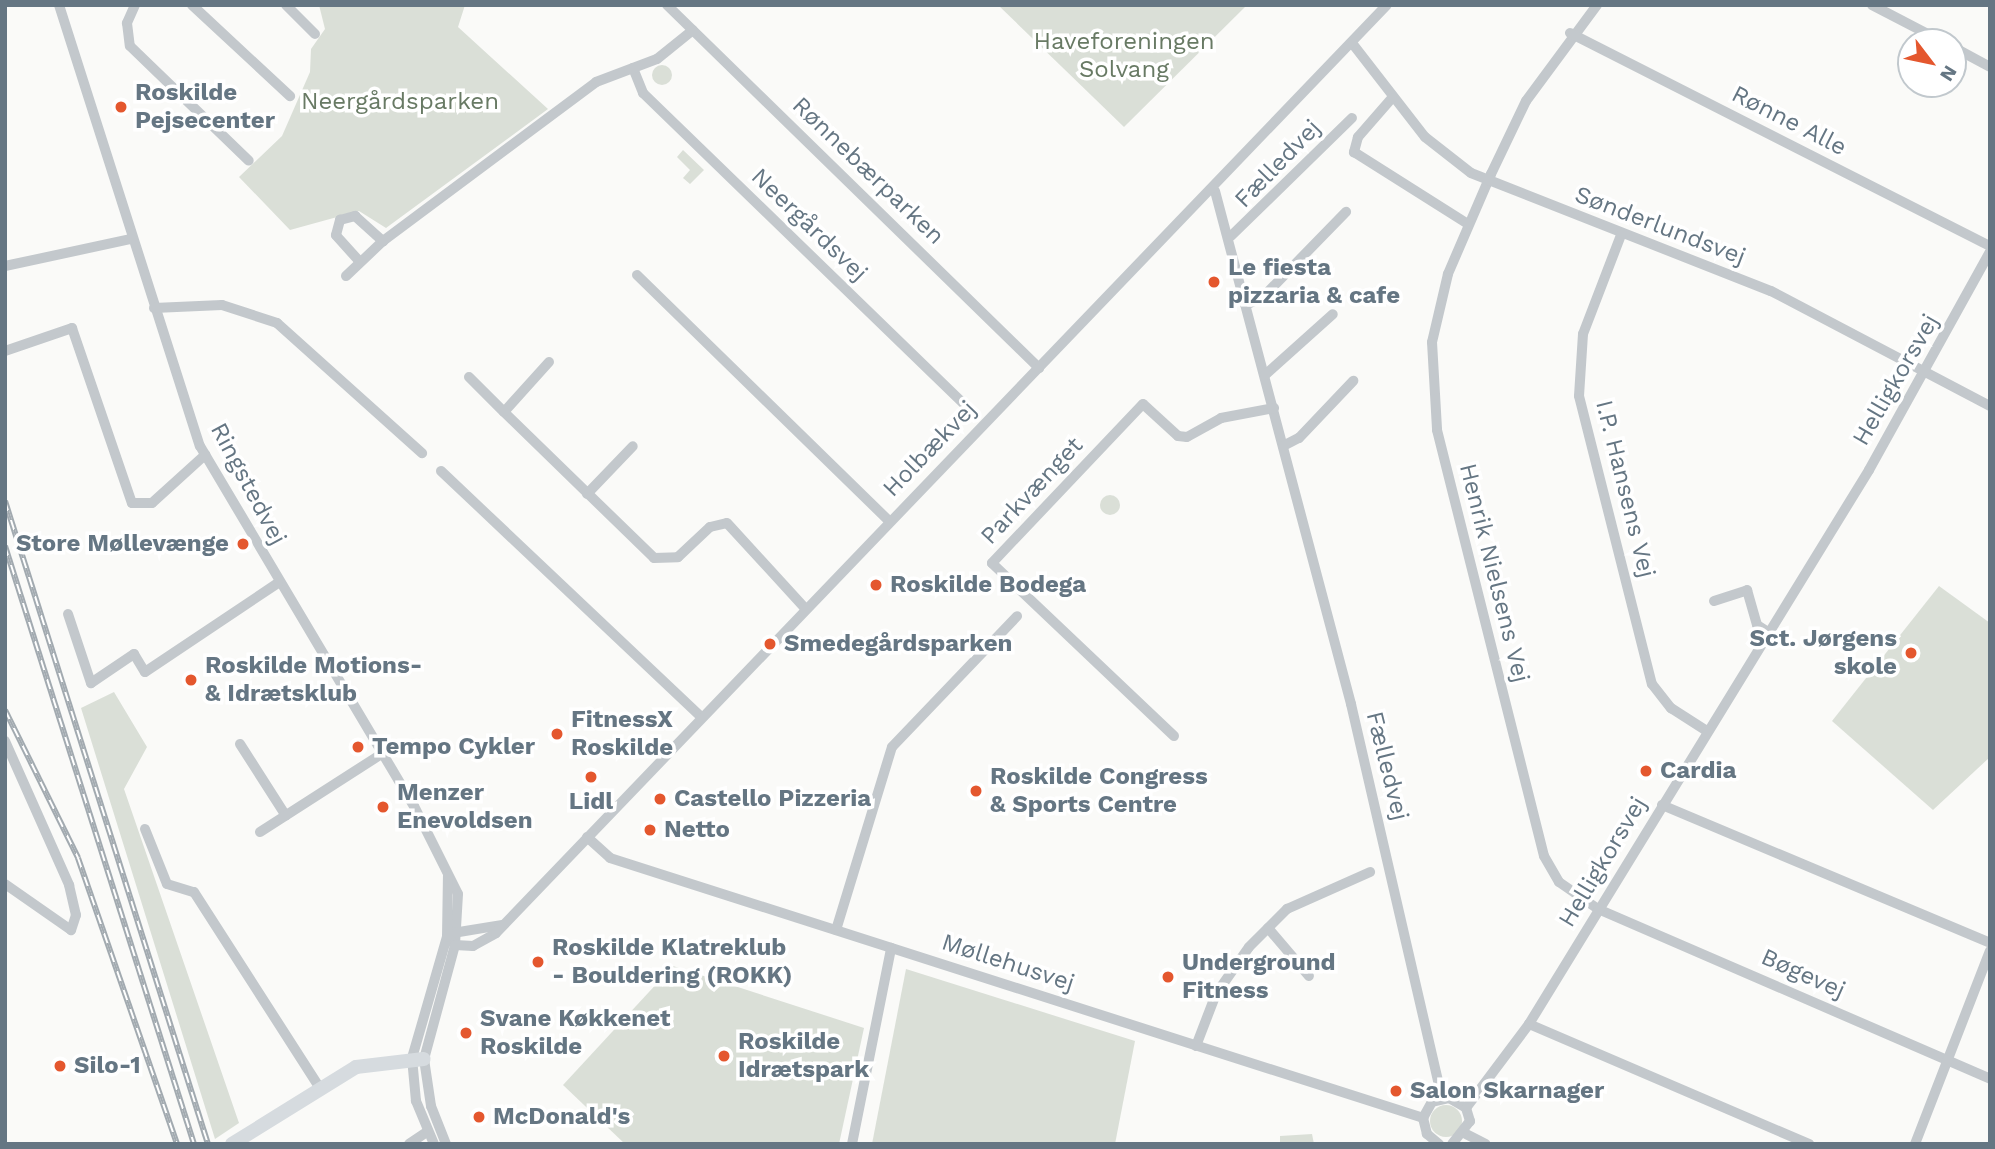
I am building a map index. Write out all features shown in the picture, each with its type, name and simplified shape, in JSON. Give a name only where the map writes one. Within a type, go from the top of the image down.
[{"type":"main road","points":[[232,1144],[319,1087],[370,1063],[418,1058]]},
{"type":"street","name":"Ringstedvej","points":[[59,5],[153,308],[205,455],[278,583],[383,753],[449,869],[458,894],[458,930]]},
{"type":"street","points":[[135,5],[127,23],[130,46],[249,161]]},
{"type":"street","points":[[192,5],[290,96]]},
{"type":"street","points":[[286,5],[315,34]]},
{"type":"street","name":"Rønnebærparken","points":[[667,5],[1039,368]]},
{"type":"street","name":"Holbækvej","points":[[451,941],[482,944],[504,924],[889,521],[1215,191],[1387,5]]},
{"type":"street","name":"Henrik Nielsens Vej","points":[[1597,5],[1570,33],[1526,101],[1487,180],[1468,225],[1432,342],[1437,430],[1544,856],[1559,882],[1598,909]]},
{"type":"street","points":[[1872,5],[1916,28]]},
{"type":"street","points":[[346,276],[383,241],[596,82],[657,59],[693,30]]},
{"type":"street","name":"Rønne Alle","points":[[1570,33],[1990,246]]},
{"type":"street","name":"Sønderlundsvej","points":[[1352,43],[1392,98],[1443,153],[1487,180],[1621,235],[1772,291],[1990,406]]},
{"type":"street","points":[[1967,55],[1990,67]]},
{"type":"street","name":"Neergårdsvej","points":[[633,68],[643,93],[965,405]]},
{"type":"street","points":[[1392,98],[1357,136],[1354,152],[1468,225]]},
{"type":"street","name":"Fælledvej","points":[[1231,236],[1353,118]]},
{"type":"street","name":"Fælledvej","points":[[1215,191],[1231,236],[1432,1032],[1442,1098]]},
{"type":"street","points":[[1248,304],[1263,297],[1346,212]]},
{"type":"street","points":[[360,261],[336,235],[340,220],[355,216],[383,241]]},
{"type":"street","name":"I.P. Hansens Vej","points":[[1621,235],[1583,334],[1579,396],[1651,684],[1671,708],[1707,731]]},
{"type":"street","points":[[5,266],[131,239]]},
{"type":"street","name":"Helligkorsvej","points":[[1466,1108],[1529,1024],[1927,373],[1990,252]]},
{"type":"street","points":[[637,275],[889,521]]},
{"type":"street","points":[[153,308],[222,305],[277,323],[422,453]]},
{"type":"street","points":[[1265,375],[1333,314]]},
{"type":"street","points":[[5,351],[72,328],[132,503],[152,503],[205,455]]},
{"type":"street","points":[[504,412],[549,362]]},
{"type":"street","points":[[469,377],[654,558],[678,557],[710,527],[727,523],[805,608]]},
{"type":"street","points":[[1283,446],[1299,438],[1353,381]]},
{"type":"street","name":"Parkvænget","points":[[1174,736],[992,563],[1143,404],[1178,436],[1187,437],[1221,418],[1273,408]]},
{"type":"street","points":[[587,494],[633,446]]},
{"type":"street","points":[[441,471],[701,717]]},
{"type":"street","points":[[68,614],[91,683],[134,654],[145,672],[278,583]]},
{"type":"street","points":[[1714,601],[1747,590],[1757,625],[1768,632]]},
{"type":"street","points":[[836,930],[892,747],[1017,616]]},
{"type":"street","points":[[5,741],[69,885],[76,915],[71,930],[5,884]]},
{"type":"street","points":[[240,744],[286,816]]},
{"type":"street","points":[[260,832],[383,753]]},
{"type":"street","points":[[1662,804],[1990,943]]},
{"type":"street","points":[[145,829],[167,884],[194,892],[319,1087]]},
{"type":"street","name":"Møllehusvej","points":[[587,837],[610,858],[1423,1118]]},
{"type":"street","points":[[449,869],[451,941]]},
{"type":"street","points":[[1196,1046],[1216,993],[1268,928],[1326,887],[1370,872]]},
{"type":"street","name":"Bøgevej","points":[[1598,909],[1990,1079]]},
{"type":"street","points":[[434,1144],[416,1101],[418,1058],[451,941],[458,930],[504,924]]},
{"type":"street","points":[[1268,928],[1309,976]]},
{"type":"street","points":[[852,1144],[891,948]]},
{"type":"street","points":[[1914,1144],[1990,951]]},
{"type":"street","points":[[1529,1024],[1809,1144]]},
{"type":"street","points":[[418,1058],[431,1106],[446,1144]]},
{"type":"street","points":[[1439,1144],[1426,1134],[1423,1118],[1442,1098],[1466,1108],[1465,1134]]},
{"type":"street","points":[[409,1144],[427,1132]]},
{"type":"street","points":[[1452,1144],[1465,1134]]},
{"type":"street","points":[[1465,1134],[1486,1144]]},
{"type":"green space","name":"Neergårdsparken","points":[[319,5],[465,5],[458,27],[548,109],[386,228],[359,211],[290,230],[239,177],[282,136],[310,72],[311,49],[325,29]]},
{"type":"green space","name":"Haveforeningen Solvang","points":[[998,5],[1247,5],[1124,127]]},
{"type":"green space","points":[[658,65],[666,65],[672,75],[666,85],[658,85],[652,79],[652,71]]},
{"type":"green space","points":[[683,150],[704,170],[690,184],[683,178],[690,170],[677,157]]},
{"type":"green space","points":[[1110,495],[1117,498],[1120,505],[1117,512],[1110,515],[1103,512],[1100,505],[1103,498]]},
{"type":"green space","points":[[1939,586],[1990,623],[1990,757],[1933,810],[1832,721]]},
{"type":"green space","points":[[114,692],[147,747],[124,789],[239,1123],[215,1139],[81,708]]},
{"type":"green space","name":"Roskilde Idrætspark","points":[[673,966],[864,1028],[839,1144],[625,1144],[563,1085]]},
{"type":"green space","name":"Roskilde Idrætspark","points":[[906,969],[1135,1041],[1115,1144],[872,1144]]},
{"type":"green space","points":[[1446,1105],[1457,1110],[1462,1121],[1457,1132],[1446,1137],[1435,1132],[1430,1121],[1435,1110]]},
{"type":"green space","points":[[1312,1134],[1314,1144],[1280,1144],[1280,1136]]},
{"type":"railway","points":[[5,501],[208,1144]]},
{"type":"railway","points":[[5,546],[194,1144]]},
{"type":"railway","points":[[5,710],[78,858],[177,1144]]},
{"type":"place","name":"Roskilde Pejsecenter","points":[[121,107]]},
{"type":"place","name":"Le fiesta pizzaria & cafe","points":[[1214,282]]},
{"type":"place","name":"Store Møllevænge","points":[[243,544]]},
{"type":"place","name":"Roskilde Bodega","points":[[876,585]]},
{"type":"place","name":"Smedegårdsparken","points":[[770,644]]},
{"type":"place","name":"Sct. Jørgens skole","points":[[1911,653]]},
{"type":"place","name":"Roskilde Motions- & Idrætsklub","points":[[191,680]]},
{"type":"place","name":"FitnessX Roskilde","points":[[557,734]]},
{"type":"place","name":"Tempo Cykler","points":[[358,747]]},
{"type":"place","name":"Cardia","points":[[1646,771]]},
{"type":"place","name":"Lidl","points":[[591,777]]},
{"type":"place","name":"Roskilde Congress & Sports Centre","points":[[976,791]]},
{"type":"place","name":"Castello Pizzeria","points":[[660,799]]},
{"type":"place","name":"Menzer Enevoldsen","points":[[383,807]]},
{"type":"place","name":"Netto","points":[[650,830]]},
{"type":"place","name":"Roskilde Klatreklub - Bouldering (ROKK)","points":[[538,962]]},
{"type":"place","name":"Underground Fitness","points":[[1168,977]]},
{"type":"place","name":"Svane Køkkenet Roskilde","points":[[466,1033]]},
{"type":"place","name":"Roskilde Idrætspark","points":[[724,1056]]},
{"type":"place","name":"Silo-1","points":[[60,1066]]},
{"type":"place","name":"Salon Skarnager","points":[[1396,1091]]},
{"type":"place","name":"McDonald's","points":[[479,1117]]}]
